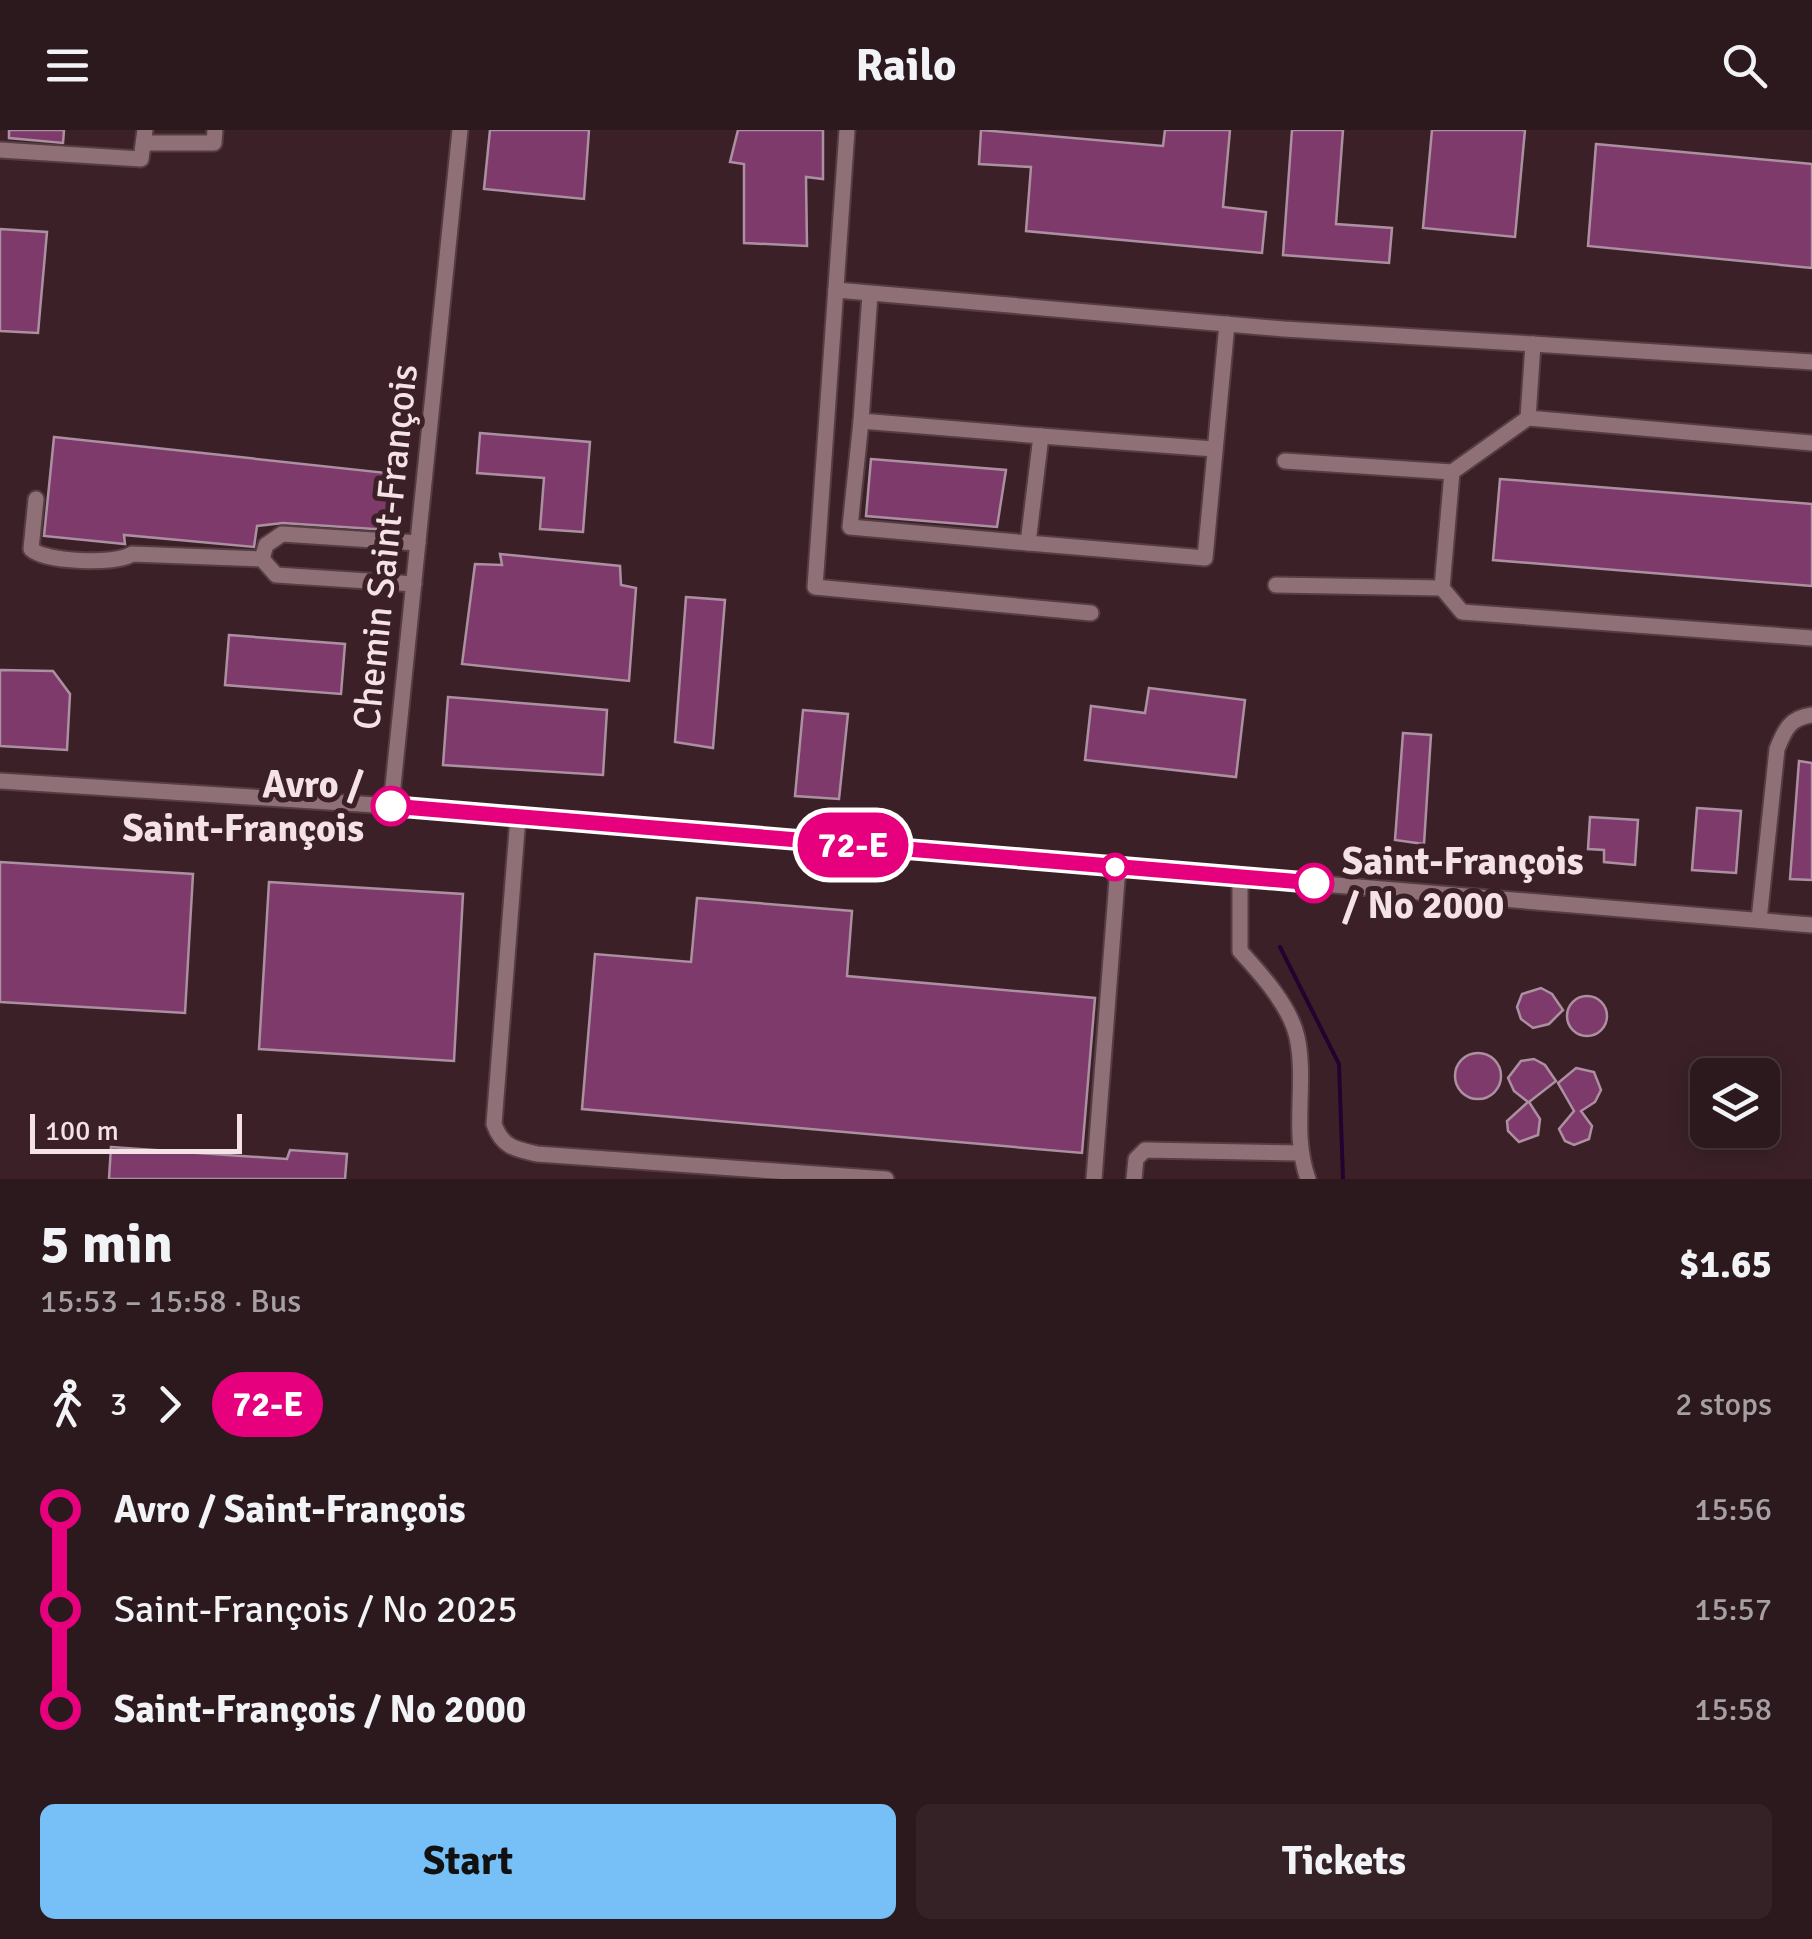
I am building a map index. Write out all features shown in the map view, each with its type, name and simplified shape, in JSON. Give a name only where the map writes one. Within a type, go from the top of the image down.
[{"type":"street","points":[[0,150],[141,160],[144,136],[214,142],[214,130]]},
{"type":"street","name":"Chemin Saint-François","points":[[391,806],[460,130]]},
{"type":"street","points":[[847,130],[815,588],[1091,613]]},
{"type":"street","points":[[836,290],[1227,324],[1812,362]]},
{"type":"street","points":[[870,294],[850,527],[1204,558],[1227,324]]},
{"type":"street","points":[[1528,418],[1532,344]]},
{"type":"street","points":[[1286,461],[1452,472],[1528,418],[1812,442]]},
{"type":"street","points":[[862,421],[1214,449]]},
{"type":"street","points":[[1028,543],[1041,436]]},
{"type":"street","points":[[1452,472],[1442,588],[1462,612],[1812,638]]},
{"type":"street","points":[[36,500],[31,549],[43,556],[114,562],[142,554],[262,559],[276,575],[414,584]]},
{"type":"street","points":[[262,559],[266,545],[282,534],[418,543]]},
{"type":"street","points":[[1276,586],[1442,588]]},
{"type":"street","points":[[1760,920],[1777,749],[1785,729],[1797,717],[1812,715]]},
{"type":"street","points":[[0,781],[391,806],[1812,925]]},
{"type":"street","points":[[518,817],[494,1124],[499,1139],[511,1148],[537,1154],[886,1179]]},
{"type":"street","points":[[1094,1179],[1118,867]]},
{"type":"street","points":[[1240,877],[1240,951],[1267,982],[1296,1036],[1299,1153],[1308,1179]]},
{"type":"street","points":[[1134,1179],[1136,1159],[1145,1150],[1299,1153]]},
{"type":"building","points":[[9,130],[64,130],[63,143],[9,138]]},
{"type":"building","points":[[490,130],[589,130],[584,199],[484,189]]},
{"type":"building","points":[[738,130],[823,130],[823,179],[806,177],[807,246],[744,243],[744,164],[730,162]]},
{"type":"building","points":[[981,130],[1163,146],[1165,130],[1230,130],[1223,207],[1266,212],[1262,253],[1026,231],[1031,167],[979,164]]},
{"type":"building","points":[[1292,130],[1343,130],[1336,224],[1392,228],[1389,263],[1283,255]]},
{"type":"building","points":[[1432,130],[1525,130],[1515,237],[1423,228]]},
{"type":"building","points":[[1596,144],[1812,164],[1812,268],[1588,246]]},
{"type":"building","points":[[0,229],[47,232],[38,333],[0,331]]},
{"type":"building","points":[[480,433],[590,442],[583,532],[540,529],[544,478],[477,473]]},
{"type":"building","points":[[54,437],[396,474],[389,530],[283,523],[257,526],[254,547],[124,535],[125,544],[44,536]]},
{"type":"building","points":[[871,459],[1006,470],[997,527],[866,516]]},
{"type":"building","points":[[1500,479],[1812,504],[1812,586],[1493,560]]},
{"type":"building","points":[[500,554],[620,566],[621,585],[636,588],[629,681],[462,664],[475,564],[502,565]]},
{"type":"building","points":[[686,597],[725,600],[713,748],[675,742]]},
{"type":"building","points":[[229,635],[345,644],[341,694],[225,685]]},
{"type":"building","points":[[0,670],[53,671],[70,694],[67,750],[0,746]]},
{"type":"building","points":[[1149,688],[1245,700],[1236,777],[1085,760],[1091,706],[1145,713]]},
{"type":"building","points":[[448,697],[607,710],[603,775],[443,765]]},
{"type":"building","points":[[803,710],[848,714],[839,799],[795,796]]},
{"type":"building","points":[[1403,733],[1431,735],[1424,844],[1395,840]]},
{"type":"building","points":[[1799,761],[1812,763],[1812,880],[1790,879]]},
{"type":"building","points":[[1697,808],[1741,811],[1736,873],[1692,870]]},
{"type":"building","points":[[1590,817],[1638,820],[1635,865],[1604,862],[1604,850],[1588,849]]},
{"type":"building","points":[[0,862],[193,874],[185,1013],[0,1002]]},
{"type":"building","points":[[269,882],[463,894],[454,1061],[259,1049]]},
{"type":"building","points":[[697,898],[852,911],[847,976],[1095,998],[1082,1153],[582,1109],[595,954],[691,962]]},
{"type":"building","points":[[1541,988],[1552,994],[1563,1010],[1549,1024],[1533,1028],[1521,1019],[1517,1007],[1522,994]]},
{"type":"building","points":[[1587,996],[1601,1002],[1607,1016],[1601,1030],[1587,1036],[1573,1030],[1567,1016],[1573,1002]]},
{"type":"building","points":[[1478,1053],[1494,1060],[1501,1076],[1494,1092],[1478,1099],[1462,1092],[1455,1076],[1462,1060]]},
{"type":"building","points":[[1534,1059],[1545,1065],[1556,1081],[1529,1102],[1540,1119],[1538,1135],[1519,1142],[1508,1131],[1507,1121],[1528,1102],[1514,1091],[1508,1078],[1521,1061]]},
{"type":"building","points":[[1576,1068],[1594,1072],[1601,1090],[1595,1102],[1581,1111],[1592,1126],[1589,1139],[1574,1145],[1565,1141],[1559,1129],[1574,1111],[1558,1083]]},
{"type":"building","points":[[111,1147],[287,1159],[290,1150],[347,1154],[345,1179],[109,1179]]},
{"type":"waterway","points":[[1280,947],[1339,1064],[1343,1179]]},
{"type":"bus line","name":"72-E","points":[[391,806],[1314,883]]},
{"type":"place","name":"Avro / Saint-François","points":[[391,806]]},
{"type":"place","name":"Saint-François / No 2000","points":[[1314,883]]}]
